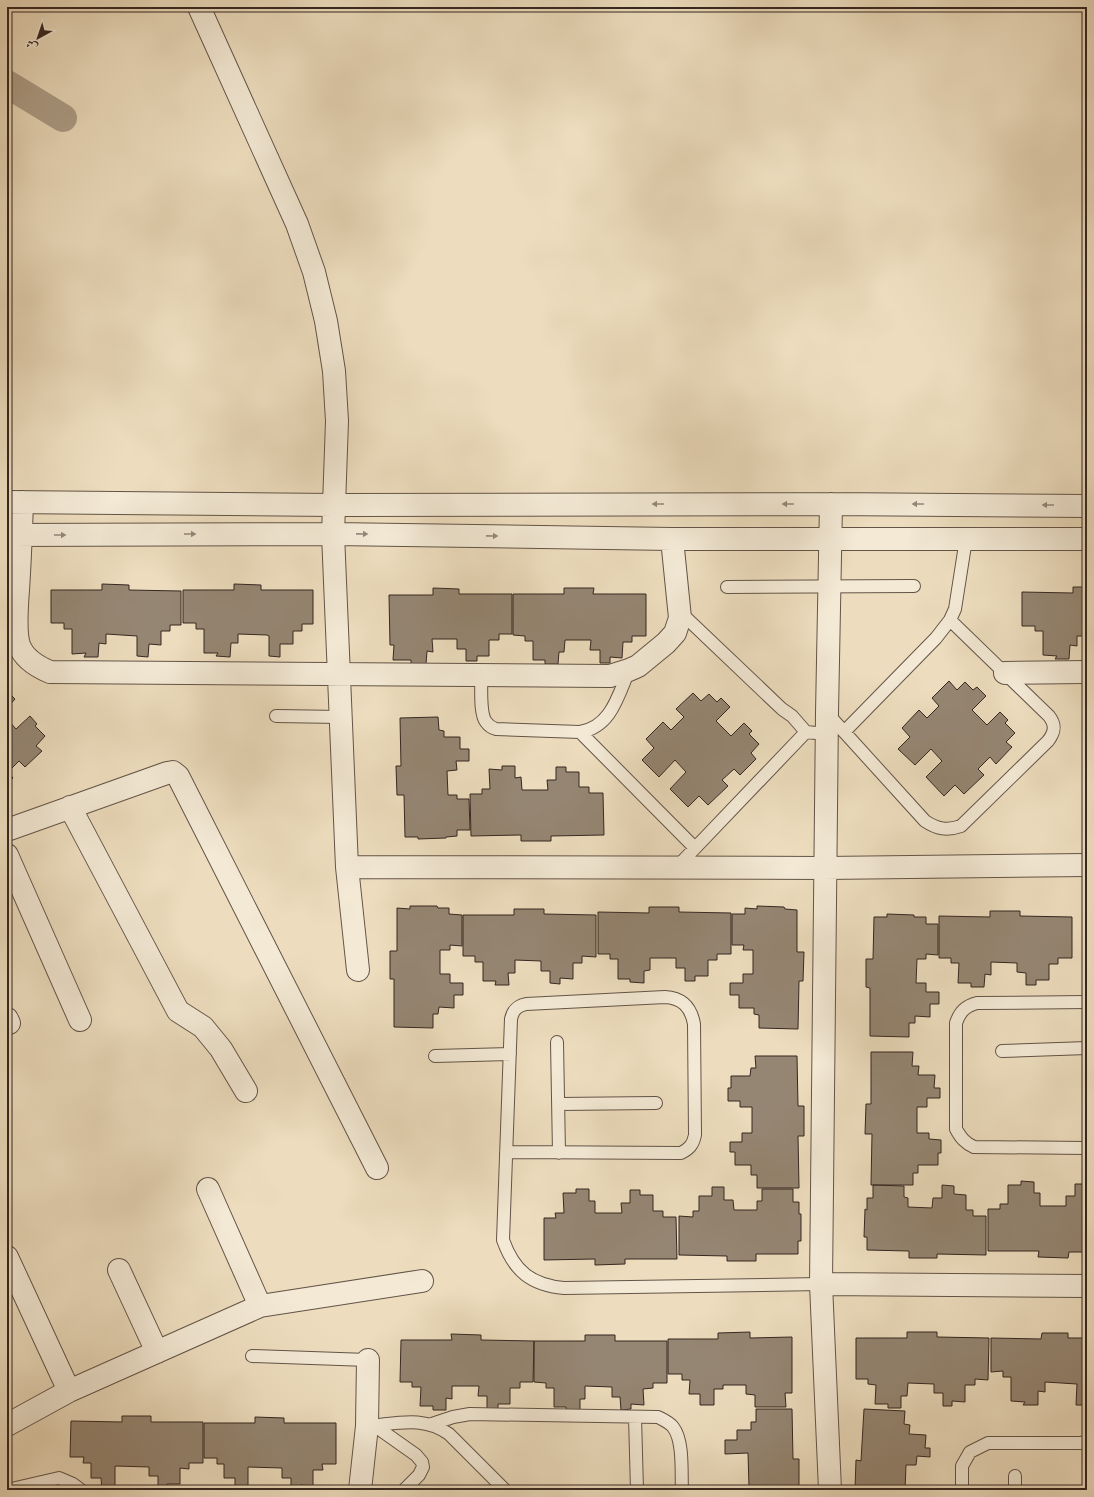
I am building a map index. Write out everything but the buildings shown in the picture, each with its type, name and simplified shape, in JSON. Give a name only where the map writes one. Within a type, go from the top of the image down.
[{"type":"street","points":[[199,7],[297,224],[314,272],[326,321],[334,371],[337,422],[332,534],[347,868],[358,970]]},
{"type":"street","points":[[672,539],[680,618],[678,626],[671,638],[638,666],[610,676],[50,672],[40,668],[24,653],[19,644],[12,607],[15,502],[334,505],[831,504],[1087,506]]},
{"type":"street","points":[[830,1490],[821,1284],[826,713],[831,504]]},
{"type":"street","points":[[14,535],[332,534],[672,539],[1087,539]]},
{"type":"street","points":[[1005,673],[1087,672]]},
{"type":"street","points":[[7,830],[167,773],[173,772],[178,776],[377,1168]]},
{"type":"street","points":[[70,807],[178,1011],[203,1027],[221,1049],[246,1091]]},
{"type":"street","points":[[7,855],[80,1020]]},
{"type":"street","points":[[347,868],[825,868],[1087,865]]},
{"type":"street","points":[[208,1189],[260,1306]]},
{"type":"street","points":[[7,1258],[69,1391]]},
{"type":"street","points":[[119,1270],[157,1352]]},
{"type":"street","points":[[7,1425],[69,1391],[260,1306],[422,1281]]},
{"type":"street","points":[[821,1284],[1087,1286]]},
{"type":"street","points":[[360,1490],[371,1426],[368,1360]]},
{"type":"lane","points":[[676,868],[695,848],[936,638],[950,620],[955,609],[966,539]]},
{"type":"lane","points":[[727,587],[914,586]]},
{"type":"lane","points":[[679,611],[782,709],[792,716],[826,733],[925,821],[933,827],[943,830],[961,826],[1052,736],[1054,728],[1053,721],[1049,716],[950,620]]},
{"type":"lane","points":[[481,675],[482,713],[490,727],[496,729],[580,732],[589,730],[605,720],[629,670]]},
{"type":"lane","points":[[276,716],[340,717]]},
{"type":"lane","points":[[580,732],[695,848]]},
{"type":"lane","points":[[506,1152],[681,1153],[688,1149],[693,1143],[695,1135],[694,1024],[690,1010],[679,1000],[665,997],[526,1004],[516,1009],[512,1013],[511,1019],[510,1054],[506,1152],[503,1240],[508,1253],[514,1265],[524,1275],[550,1287],[821,1284]]},
{"type":"lane","points":[[1087,1002],[970,1004],[963,1009],[956,1023],[956,1129],[960,1138],[967,1144],[974,1147],[1087,1148]]},
{"type":"lane","points":[[558,1042],[559,1153]]},
{"type":"lane","points":[[1002,1051],[1087,1048]]},
{"type":"lane","points":[[435,1056],[510,1054]]},
{"type":"lane","points":[[559,1104],[656,1103]]},
{"type":"lane","points":[[252,1356],[368,1360]]},
{"type":"lane","points":[[432,1424],[453,1417],[470,1414],[658,1417],[666,1421],[674,1428],[678,1436],[680,1446],[682,1490]]},
{"type":"lane","points":[[635,1417],[637,1490]]},
{"type":"lane","points":[[371,1426],[413,1422],[432,1424],[441,1428],[449,1434],[504,1490]]},
{"type":"lane","points":[[371,1426],[416,1455],[422,1462],[423,1467],[419,1475],[404,1490]]},
{"type":"lane","points":[[962,1490],[962,1466],[970,1452],[988,1443],[1080,1444],[1087,1442]]},
{"type":"lane","points":[[1015,1476],[1015,1490]]},
{"type":"lane","points":[[7,1490],[59,1478],[73,1484],[81,1490]]},
{"type":"waterway","points":[[7,84],[63,118]]}]
